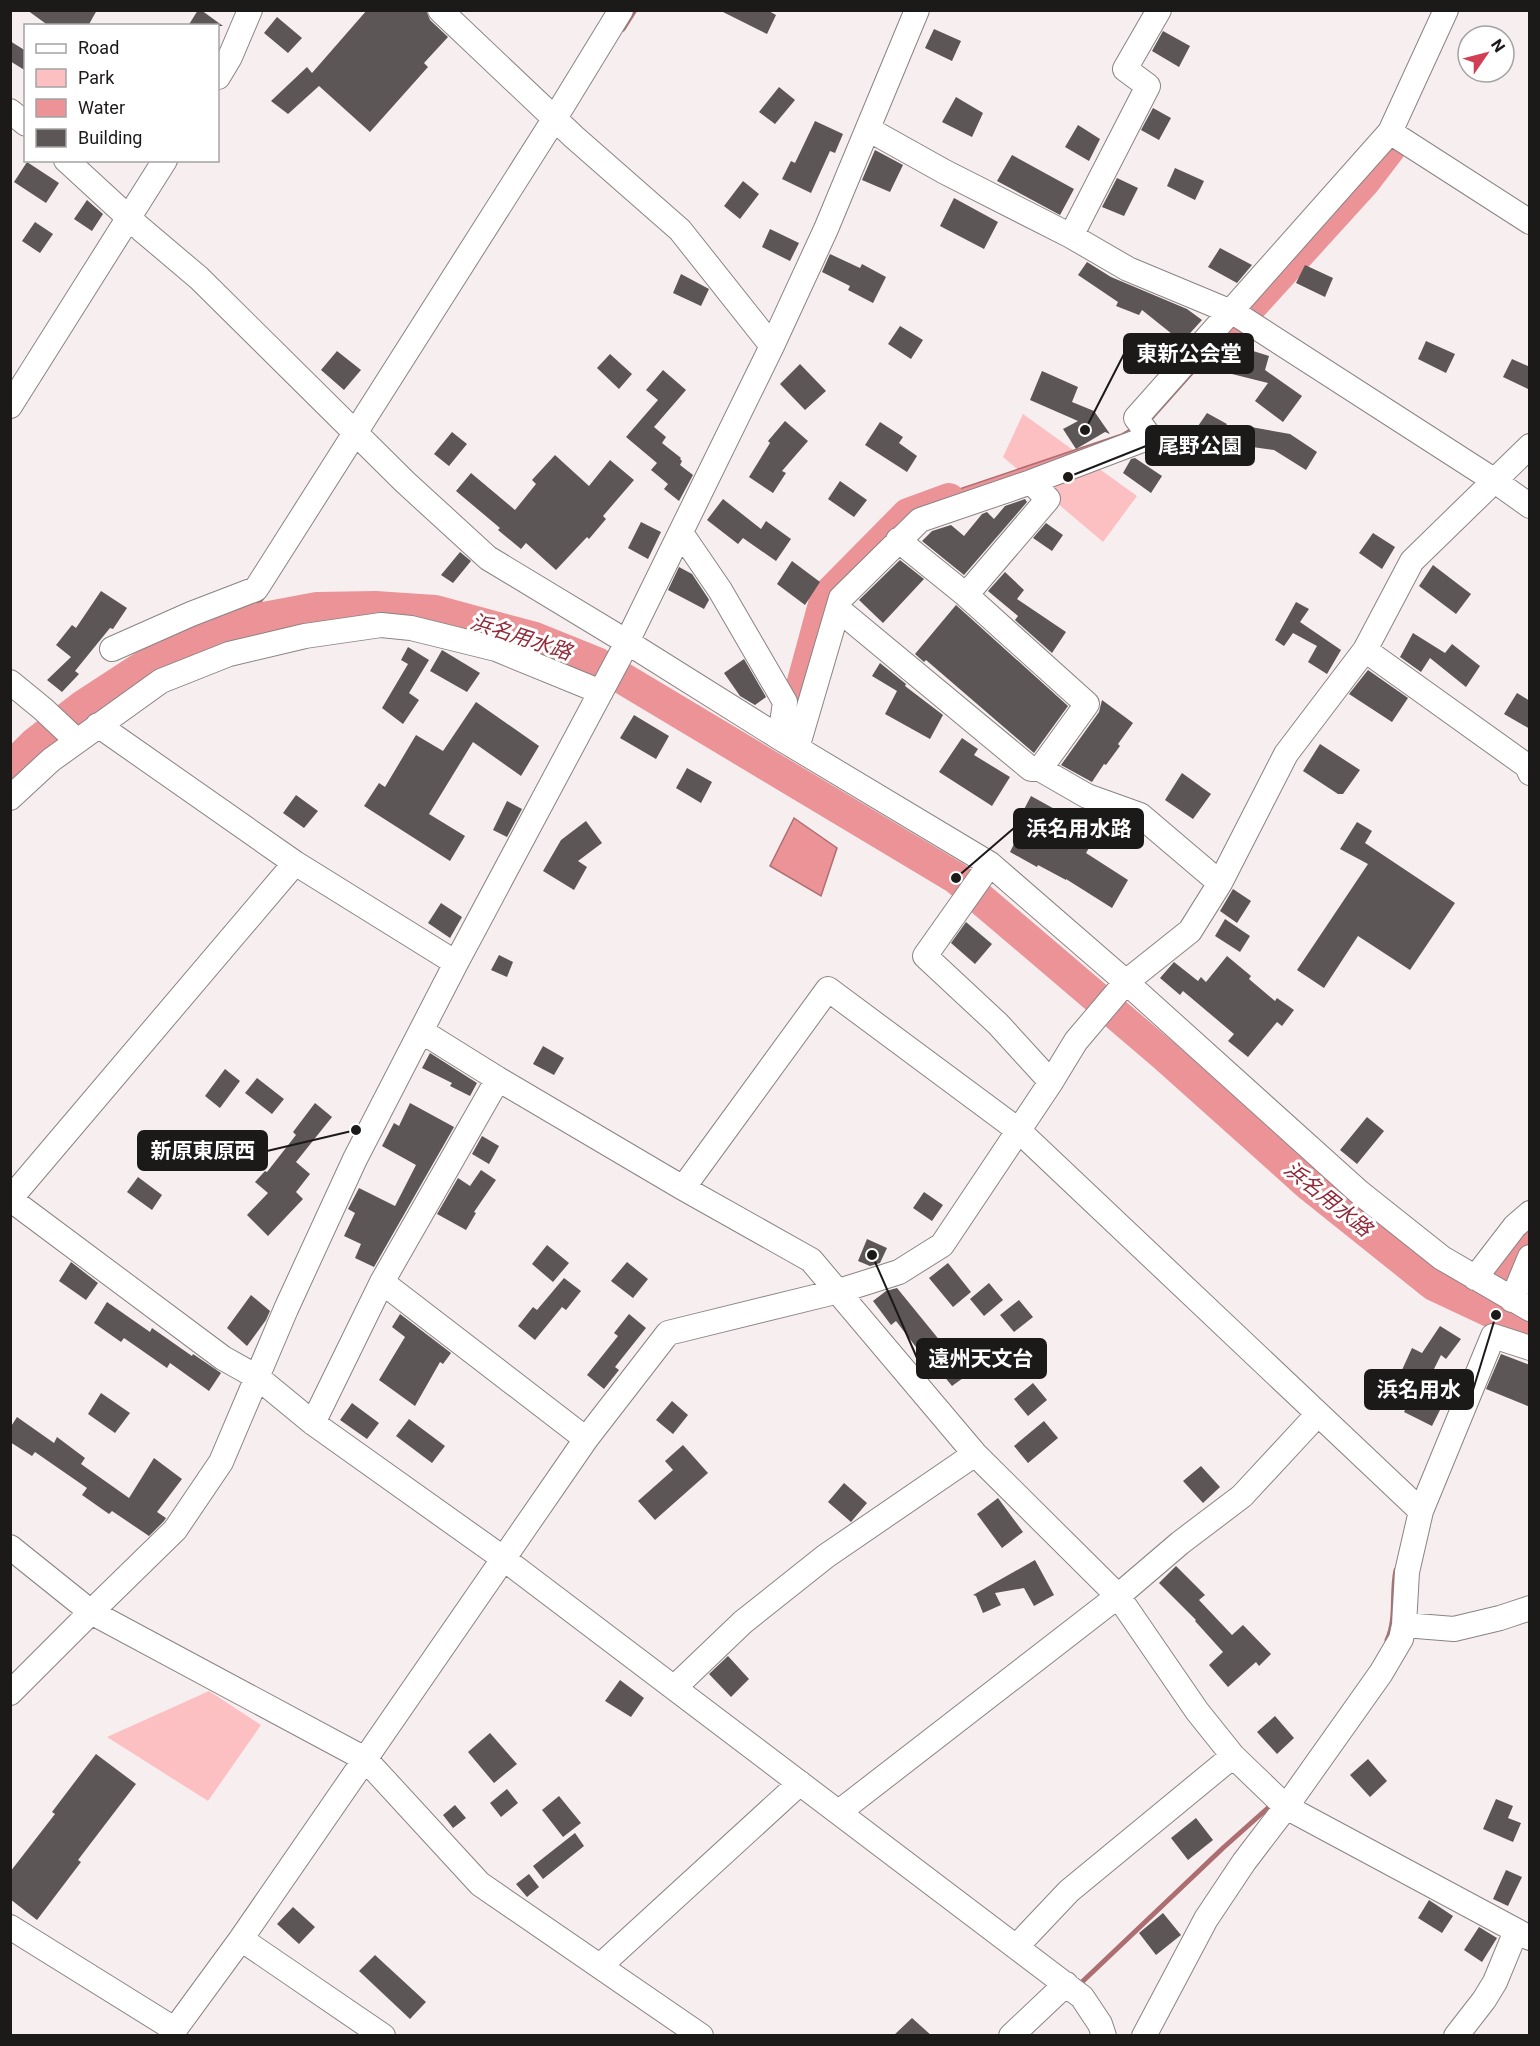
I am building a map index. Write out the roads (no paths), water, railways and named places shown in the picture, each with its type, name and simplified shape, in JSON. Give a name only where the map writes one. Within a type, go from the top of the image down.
[{"type":"street","points":[[219,75],[230,57],[250,10]]},
{"type":"street","points":[[440,10],[561,124],[680,230],[772,346]]},
{"type":"street","points":[[112,649],[191,614],[256,589],[361,438],[561,124],[621,10]]},
{"type":"street","points":[[10,1693],[176,1530],[221,1462],[355,1159],[456,963],[624,649],[772,346],[826,230],[917,10]]},
{"type":"street","points":[[1071,236],[1148,86],[1125,69],[1159,10]]},
{"type":"street","points":[[788,743],[841,598],[920,520],[1031,482],[1143,428],[1390,132],[1446,10]]},
{"type":"street","points":[[10,111],[24,122]]},
{"type":"street","points":[[868,129],[1128,268],[1238,316],[1495,481],[1530,506]]},
{"type":"street","points":[[1390,132],[1530,222]]},
{"type":"street","points":[[68,162],[141,229],[199,278],[361,438],[488,558],[624,649],[788,743],[984,872],[1123,986],[1359,1192],[1442,1258],[1521,1305],[1530,1257]]},
{"type":"street","points":[[10,406],[164,162]]},
{"type":"street","points":[[10,1927],[172,2032],[241,1939],[586,1439],[668,1333],[839,1291],[899,1272],[942,1245],[1076,1041],[1094,1018],[1123,986],[1190,931],[1220,883],[1286,754],[1365,650],[1412,561],[1530,446]]},
{"type":"street","points":[[966,596],[1048,499],[1031,482]]},
{"type":"street","points":[[681,532],[720,590],[785,702],[788,743]]},
{"type":"street","points":[[898,540],[966,596],[1087,704],[1040,769]]},
{"type":"street","points":[[838,609],[1031,769],[1040,769],[1087,796],[1140,815],[1220,883]]},
{"type":"street","points":[[10,798],[51,760],[71,736],[98,725],[161,681],[230,654],[305,636],[381,625],[411,628],[496,649],[601,692]]},
{"type":"street","points":[[1365,650],[1527,766],[1530,773]]},
{"type":"street","points":[[10,682],[71,736]]},
{"type":"street","points":[[98,725],[295,863],[456,963]]},
{"type":"street","points":[[295,863],[10,1199],[223,1358],[257,1377],[313,1423],[504,1559],[1066,1984],[1082,1997],[1100,2024],[1104,2036]]},
{"type":"street","points":[[984,872],[925,956],[998,1024],[1051,1082]]},
{"type":"street","points":[[683,1188],[828,989],[1018,1130],[1421,1511]]},
{"type":"street","points":[[421,1030],[498,1079],[811,1260],[975,1454],[1118,1596],[1197,1711],[1233,1756],[1286,1807],[1523,1935],[1484,2000],[1456,2036]]},
{"type":"street","points":[[313,1423],[382,1282],[498,1079]]},
{"type":"street","points":[[1475,1278],[1515,1226],[1530,1213]]},
{"type":"street","points":[[382,1282],[586,1439]]},
{"type":"street","points":[[1144,2036],[1206,1919],[1244,1862],[1381,1673],[1401,1639],[1407,1572],[1421,1511],[1493,1336],[1530,1348]]},
{"type":"street","points":[[839,1812],[1118,1596],[1180,1542],[1242,1496],[1318,1414]]},
{"type":"street","points":[[675,1688],[743,1622],[826,1556],[975,1454]]},
{"type":"street","points":[[10,1547],[91,1612],[365,1759],[480,1884],[701,2036]]},
{"type":"street","points":[[1404,1625],[1454,1629],[1530,1608]]},
{"type":"street","points":[[1016,1947],[1069,1891],[1233,1756]]},
{"type":"street","points":[[600,1966],[800,1783]]},
{"type":"street","points":[[241,1939],[383,2036]]},
{"type":"street","points":[[1011,2036],[1066,1984]]},
{"type":"water","points":[[1233,321],[1237,324],[1148,424],[1135,443],[920,517],[915,504],[1122,434],[1144,421]]},
{"type":"water","points":[[794,818],[837,848],[821,896],[770,866]]},
{"type":"waterway","points":[[623,29],[635,10]]},
{"type":"waterway","points":[[1234,325],[1364,182],[1390,148]]},
{"type":"waterway","points":[[789,733],[826,597],[908,514],[949,499]]},
{"type":"waterway","points":[[248,621],[264,594]]},
{"type":"waterway","name":"浜名用水路","points":[[10,768],[34,744],[83,706],[149,663],[199,639],[248,621],[317,608],[375,607],[435,611],[535,638],[597,663],[956,878],[1165,1056],[1309,1185],[1434,1285],[1530,1330]]},
{"type":"waterway","points":[[1494,1277],[1521,1233],[1529,1226]]},
{"type":"waterway","points":[[1489,1330],[1496,1315]]},
{"type":"waterway","points":[[1387,1640],[1392,1623],[1396,1570]]},
{"type":"waterway","points":[[1082,1982],[1269,1807]]},
{"type":"place","name":"東新公会堂","points":[[1085,430]]},
{"type":"place","name":"尾野公園","points":[[1068,477]]},
{"type":"place","name":"浜名用水路","points":[[956,878]]},
{"type":"place","name":"新原東原西","points":[[356,1130]]},
{"type":"place","name":"遠州天文台","points":[[872,1255]]},
{"type":"place","name":"浜名用水","points":[[1496,1315]]}]
